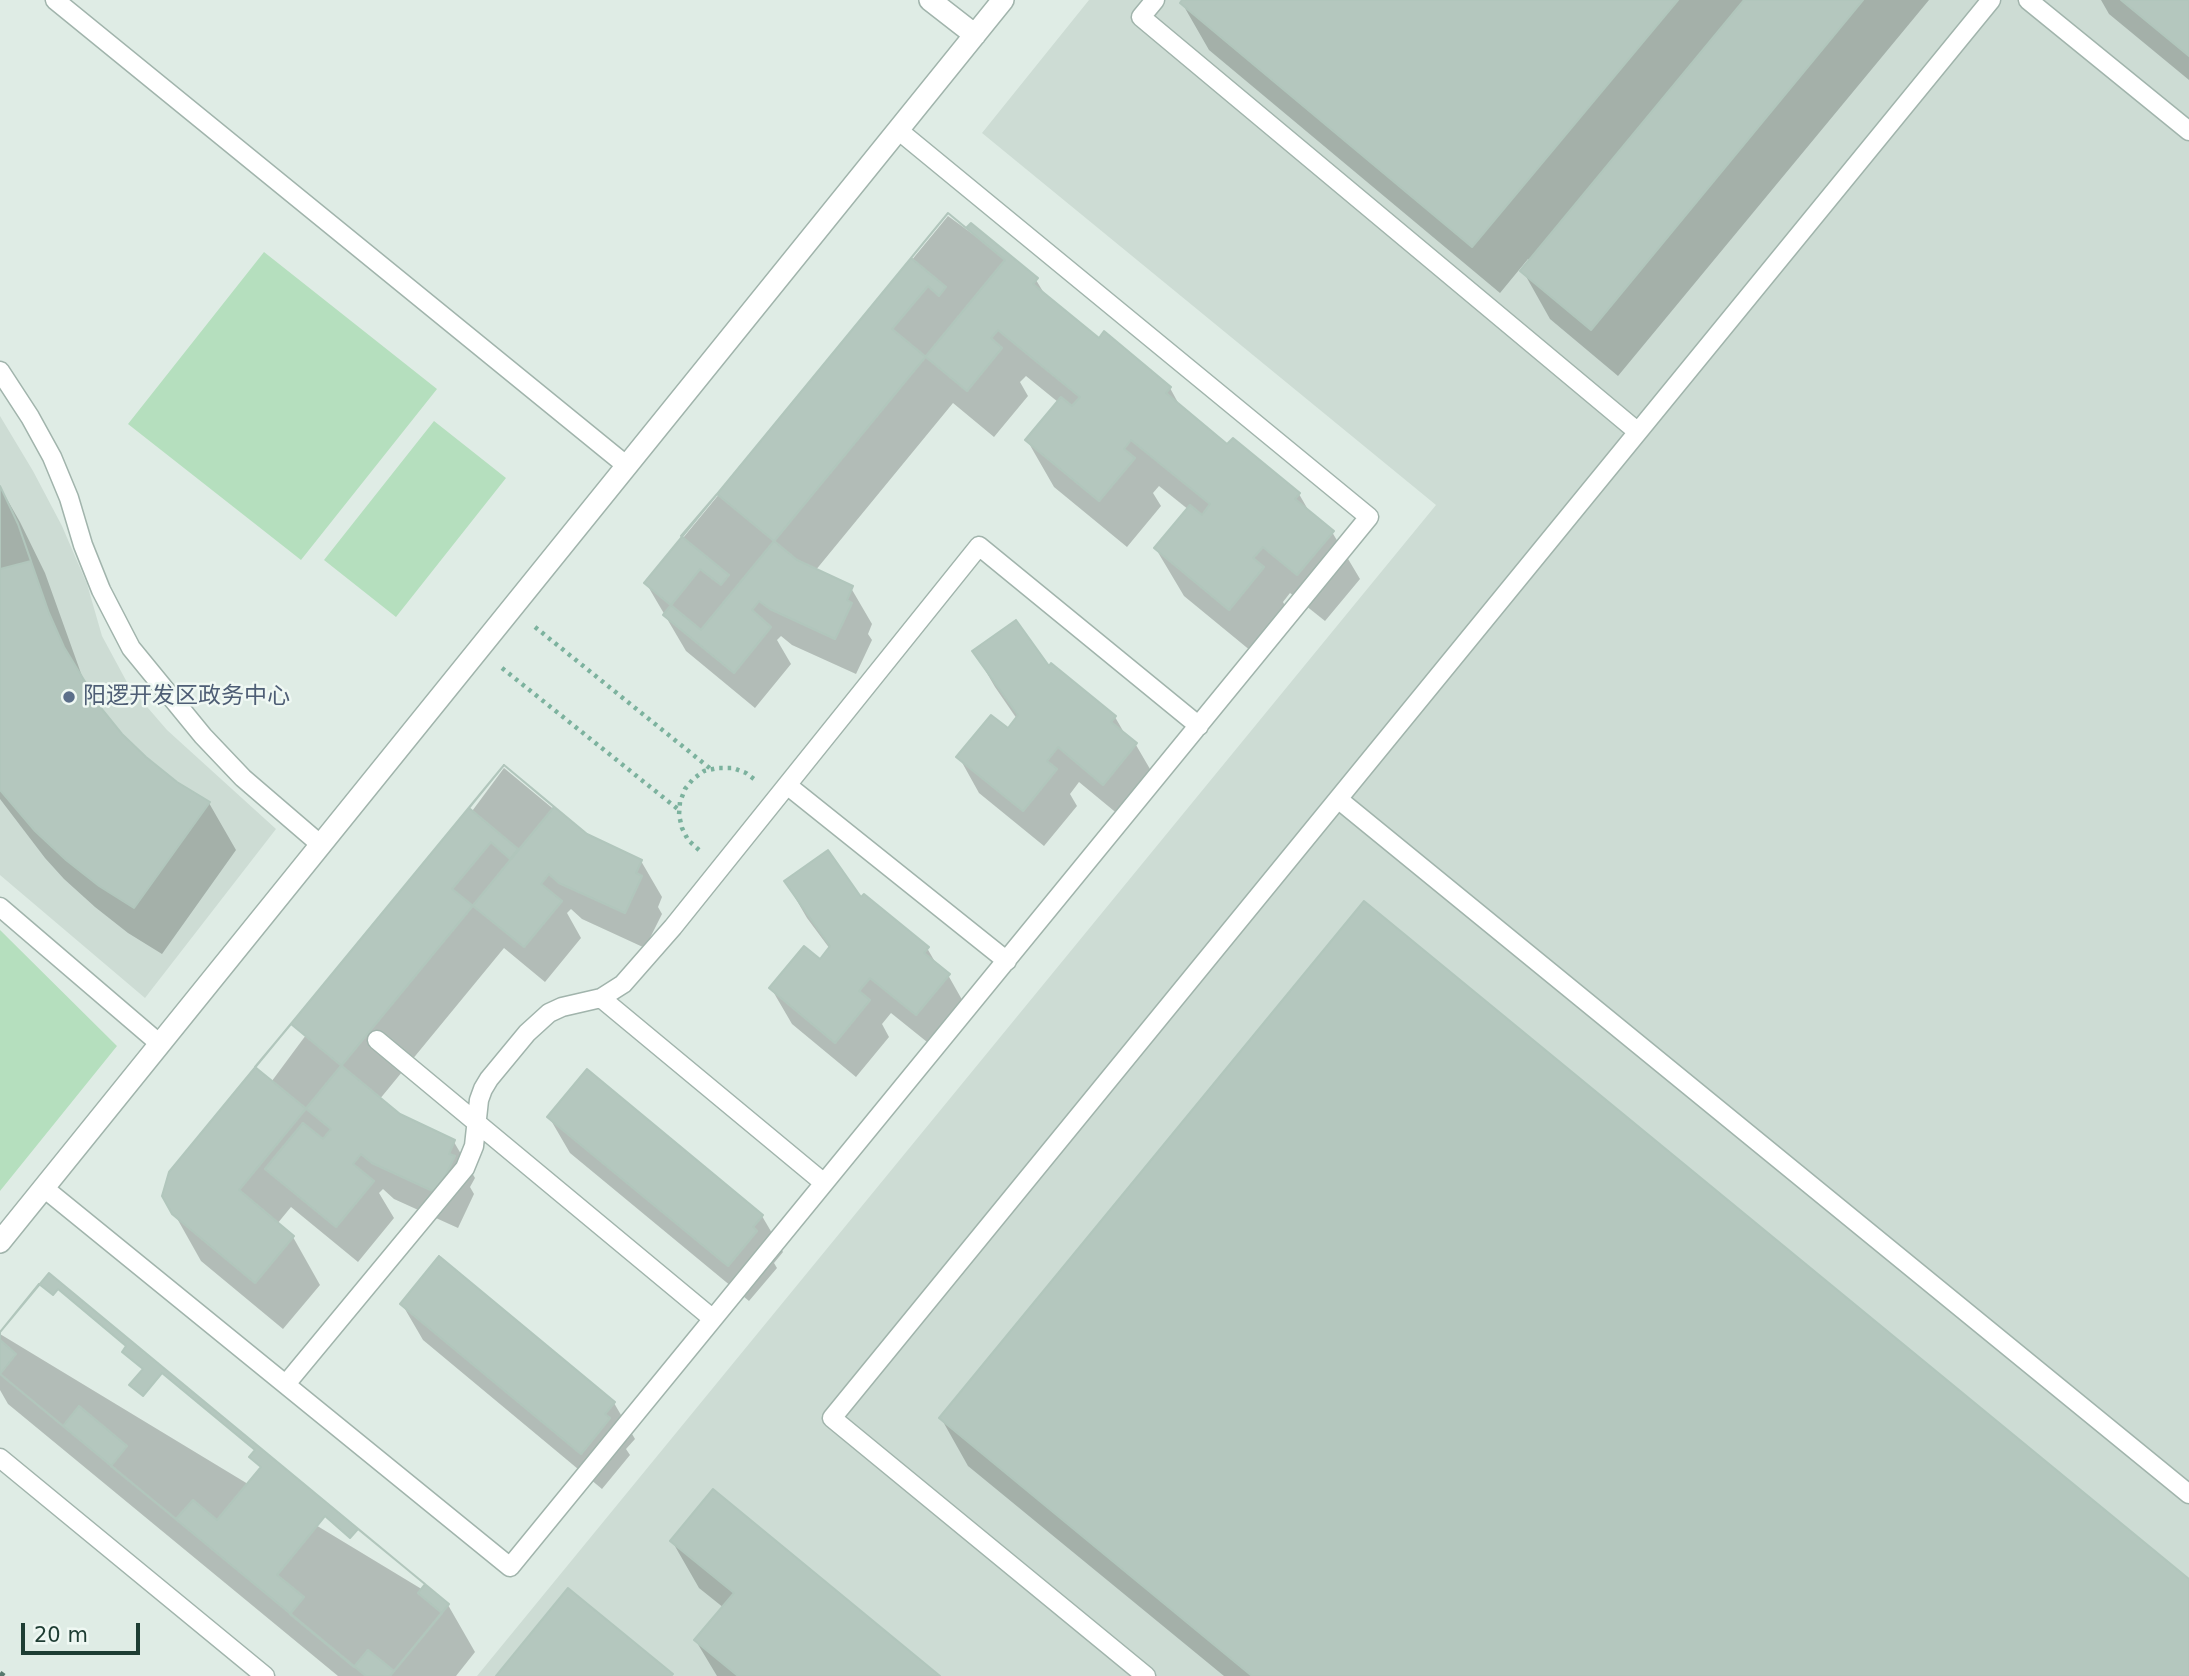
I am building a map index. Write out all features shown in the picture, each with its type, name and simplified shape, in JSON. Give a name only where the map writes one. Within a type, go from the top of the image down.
[{"type":"street","points":[[930,0],[975,36]]},
{"type":"street","points":[[0,1242],[1003,0]]},
{"type":"lane","points":[[55,0],[627,466]]},
{"type":"lane","points":[[1155,0],[1141,17],[1638,432]]},
{"type":"lane","points":[[1146,1676],[832,1418],[1991,0]]},
{"type":"lane","points":[[2028,0],[2189,131]]},
{"type":"lane","points":[[44,1188],[510,1567],[1369,517],[898,130]]},
{"type":"lane","points":[[0,370],[52,457],[101,590],[131,648],[203,736],[243,778],[321,845]]},
{"type":"lane","points":[[286,1384],[465,1168],[474,1146],[480,1100],[489,1079],[527,1033],[549,1013],[562,1007],[601,998],[623,984],[673,927],[978,546],[1199,726]]},
{"type":"lane","points":[[787,785],[1007,961]]},
{"type":"lane","points":[[1338,799],[2189,1494]]},
{"type":"lane","points":[[0,907],[160,1044]]},
{"type":"lane","points":[[601,998],[824,1183]]},
{"type":"lane","points":[[377,1040],[713,1319]]},
{"type":"lane","points":[[0,1458],[265,1676]]},
{"type":"path","points":[[512,608],[712,770]]},
{"type":"path","points":[[479,649],[679,810]]},
{"type":"path","points":[[730,856],[719,856],[696,848],[688,840],[682,828],[679,810],[685,789],[704,771],[733,768],[746,773],[757,782],[769,807]]},
{"type":"shaded area","points":[[1089,0],[2189,0],[2189,1676],[477,1676],[1436,505],[982,133]]},
{"type":"shaded area","name":"阳逻开发区政务中心","points":[[0,416],[62,526],[87,584],[102,636],[129,686],[167,730],[276,829],[145,998],[0,875]]},
{"type":"green space","points":[[264,252],[437,389],[301,560],[128,424]]},
{"type":"green space","points":[[434,421],[506,478],[396,617],[324,560]]},
{"type":"green space","points":[[0,930],[117,1046],[0,1191]]},
{"type":"building","points":[[1182,0],[1678,0],[1472,247],[1180,3]]},
{"type":"building","points":[[1744,0],[1863,0],[1591,330],[1520,271]]},
{"type":"building","points":[[2121,0],[2189,0],[2189,56]]},
{"type":"building","points":[[948,213],[1005,260],[701,630],[644,583]]},
{"type":"building","points":[[948,213],[966,228],[971,223],[1038,278],[1033,284],[1099,338],[1104,331],[1171,387],[1166,393],[1227,444],[1233,438],[1300,493],[1295,499],[1334,531],[1297,575],[1263,547],[1253,558],[1264,567],[1229,610],[1154,548],[1190,505],[1202,515],[1210,504],[1131,440],[1124,449],[1135,458],[1099,501],[1025,440],[1061,397],[1072,406],[1080,397],[998,330],[991,338],[1002,348],[967,391],[892,329],[928,286],[939,296],[946,287],[911,258]]},
{"type":"building","points":[[0,486],[18,524],[31,561],[0,569]]},
{"type":"building","points":[[0,486],[18,524],[49,613],[64,647],[101,708],[122,734],[146,757],[177,782],[210,802],[134,908],[99,886],[66,860],[35,831],[0,790]]},
{"type":"building","points":[[717,494],[797,560],[853,586],[847,600],[852,603],[835,639],[770,609],[759,601],[752,610],[771,627],[734,673],[663,615],[700,569],[721,585],[729,575],[681,536]]},
{"type":"building","points":[[1016,620],[1049,666],[1051,663],[1116,716],[1111,722],[1137,743],[1103,785],[1058,747],[1047,761],[1057,769],[1023,811],[956,757],[991,715],[1008,728],[1018,715],[972,651]]},
{"type":"building","points":[[504,765],[554,807],[239,1190],[294,1236],[255,1283],[172,1214],[162,1196],[169,1172]]},
{"type":"building","points":[[504,765],[587,834],[642,860],[636,873],[642,876],[625,913],[559,883],[549,874],[541,884],[562,901],[524,947],[452,889],[491,842],[510,859],[518,849],[469,808]]},
{"type":"building","points":[[828,850],[861,897],[864,894],[929,947],[924,953],[950,974],[916,1015],[870,978],[859,991],[870,1000],[835,1043],[769,988],[804,946],[820,959],[830,946],[784,881]]},
{"type":"building","points":[[1364,901],[2189,1579],[2189,1676],[1252,1676],[939,1418]]},
{"type":"building","points":[[291,1024],[400,1114],[455,1140],[449,1154],[455,1156],[437,1193],[372,1163],[361,1154],[353,1164],[374,1181],[336,1227],[265,1169],[303,1123],[323,1139],[331,1129],[255,1067]]},
{"type":"building","points":[[587,1069],[763,1215],[753,1227],[757,1231],[728,1266],[547,1117]]},
{"type":"building","points":[[439,1256],[615,1402],[605,1414],[610,1418],[581,1454],[400,1304]]},
{"type":"building","points":[[49,1273],[449,1604],[390,1676],[366,1676],[0,1374],[0,1332]]},
{"type":"building","points":[[39,1284],[53,1295],[58,1289],[126,1346],[122,1352],[143,1369],[129,1385],[143,1396],[162,1373],[255,1450],[249,1457],[261,1467],[217,1520],[193,1500],[176,1519],[111,1466],[127,1446],[79,1406],[63,1426],[0,1374],[16,1354],[0,1340],[0,1332]]},
{"type":"building","points":[[713,1489],[940,1676],[738,1676],[694,1640],[734,1593],[670,1541]]},
{"type":"building","points":[[325,1516],[350,1538],[358,1529],[425,1584],[418,1593],[442,1613],[394,1671],[368,1650],[354,1667],[290,1614],[304,1597],[277,1575]]},
{"type":"building","points":[[568,1588],[673,1674],[496,1676]]},
{"type":"railway","points":[[0,1673],[4,1676]]},
{"type":"place","name":"阳逻开发区政务中心","points":[[69,697]]}]
